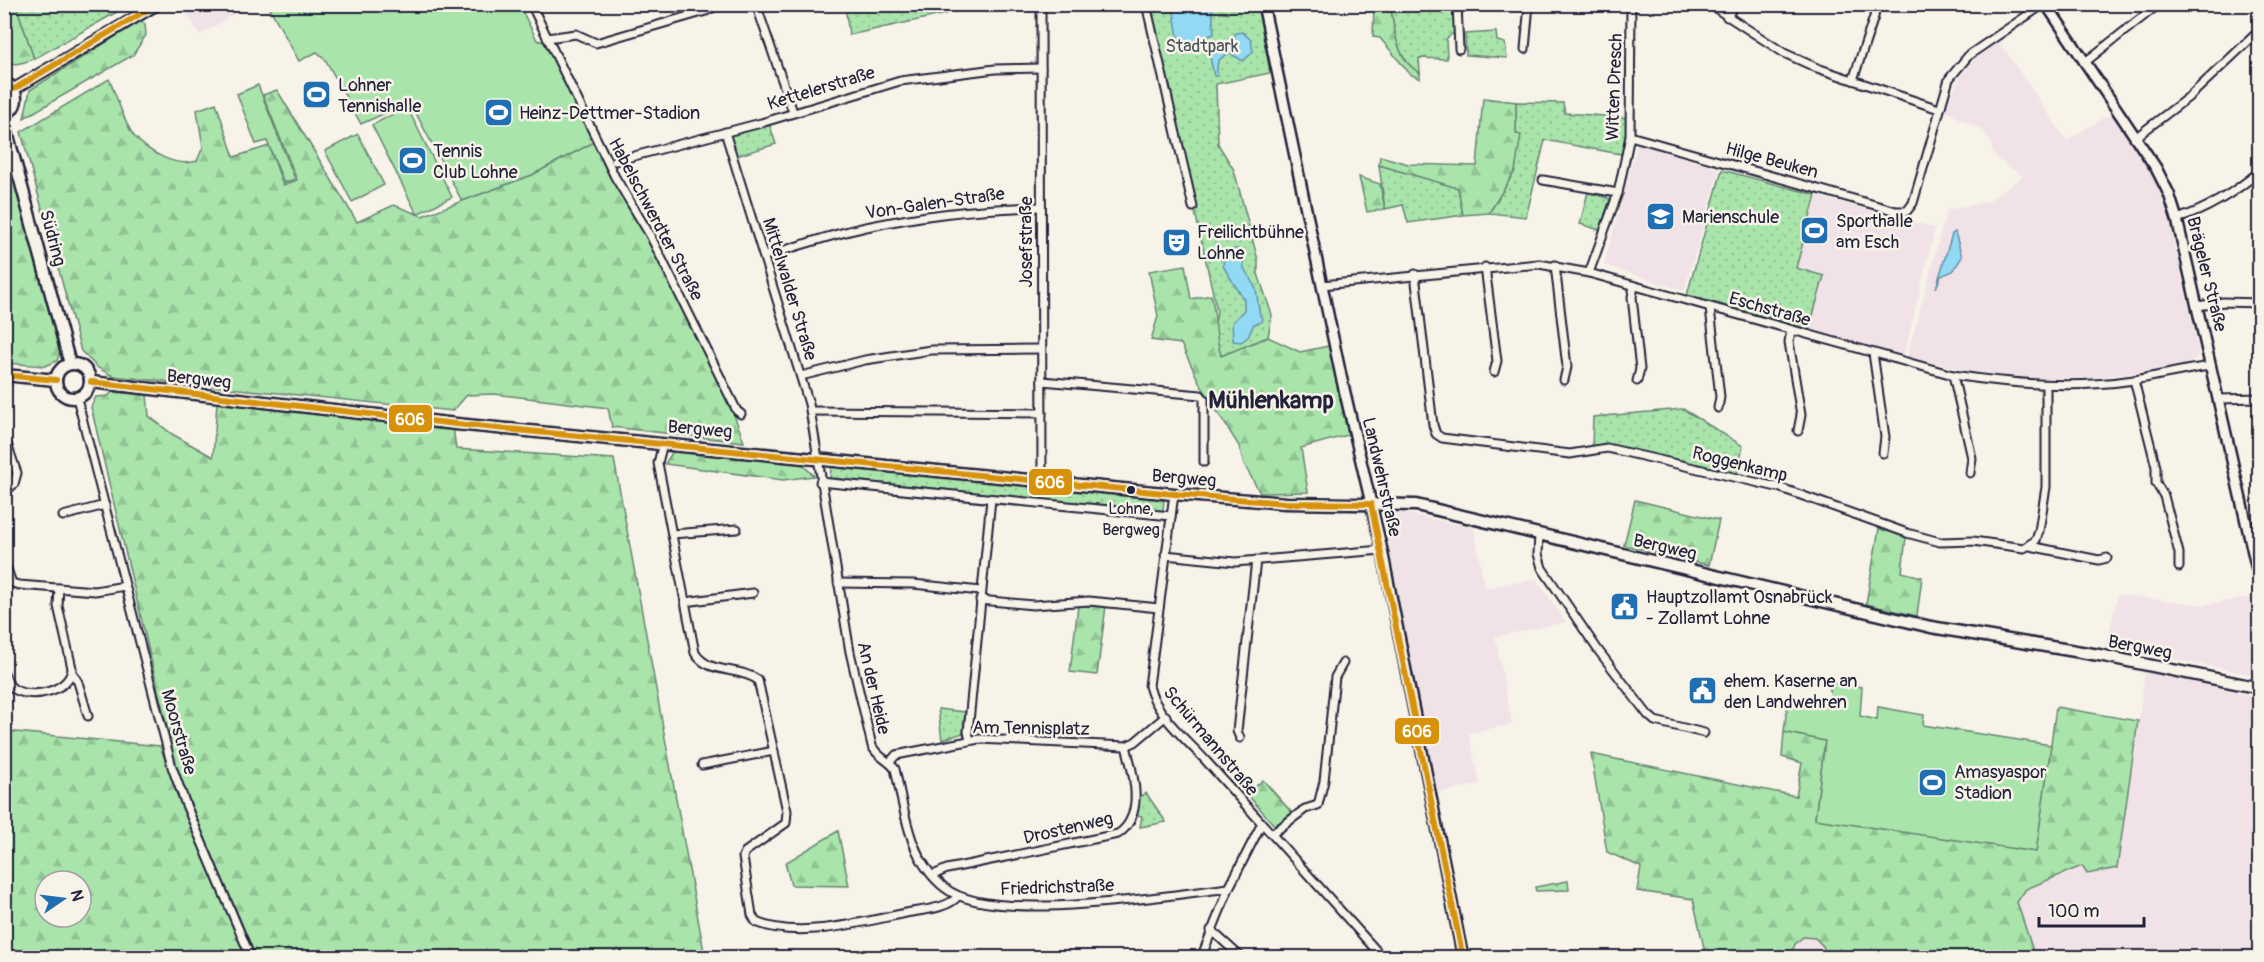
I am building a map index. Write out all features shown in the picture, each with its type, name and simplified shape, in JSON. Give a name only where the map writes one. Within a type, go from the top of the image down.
[{"type":"main road","points":[[4,115],[15,106],[9,86]]},
{"type":"main road","name":"Südring","points":[[4,121],[70,364]]},
{"type":"main road","points":[[70,364],[84,367],[91,382],[86,393],[77,398],[67,397],[60,393],[56,380],[61,368],[70,364]]},
{"type":"main road","points":[[4,375],[56,380]]},
{"type":"main road","name":"Bergweg","points":[[91,382],[456,424],[663,442],[1173,494],[1286,503],[1416,505],[1931,627],[2099,655],[2259,688]]},
{"type":"street","points":[[9,86],[158,4]]},
{"type":"street","name":"Habelschwerdter Straße","points":[[531,4],[615,177],[650,235],[731,399],[741,414]]},
{"type":"street","points":[[547,38],[576,34],[596,43],[706,11],[720,4]]},
{"type":"street","points":[[756,4],[793,112]]},
{"type":"street","name":"Josefstraße","points":[[1041,4],[1042,480]]},
{"type":"street","points":[[1146,4],[1193,207]]},
{"type":"street","name":"Landwehrstraße","points":[[1263,4],[1322,285],[1382,550],[1463,957]]},
{"type":"street","points":[[1457,4],[1459,49]]},
{"type":"street","points":[[1525,49],[1529,4]]},
{"type":"street","name":"Witten Dresch","points":[[1589,273],[1618,193],[1630,136],[1631,4]]},
{"type":"street","points":[[1709,4],[1784,53],[1852,80],[1939,109],[1949,79],[1969,56],[2045,4]]},
{"type":"street","points":[[1727,16],[1735,4]]},
{"type":"street","points":[[1852,80],[1874,17],[1875,11],[1871,4]]},
{"type":"street","name":"Brägeler Straße","points":[[2045,4],[2161,177],[2177,219],[2259,583]]},
{"type":"street","points":[[2084,63],[2159,4]]},
{"type":"street","points":[[2135,138],[2190,96],[2259,30]]},
{"type":"street","name":"Kettelerstraße","points":[[615,161],[725,132],[900,81],[995,69],[1041,68]]},
{"type":"street","name":"Hilge Beuken","points":[[1630,136],[1896,211],[1906,211],[1913,202],[1939,109]]},
{"type":"street","name":"Mittelwalder Straße","points":[[725,132],[801,376],[811,411],[819,458]]},
{"type":"street","points":[[2177,219],[2208,207],[2259,171]]},
{"type":"street","points":[[2253,177],[2259,182]]},
{"type":"street","points":[[1543,180],[1618,193]]},
{"type":"street","name":"Von-Galen-Straße","points":[[764,256],[869,226],[903,219],[991,208],[1041,207]]},
{"type":"street","points":[[1555,265],[1567,367],[1564,380]]},
{"type":"street","name":"Eschstraße","points":[[1322,285],[1485,267],[1555,265],[1953,375],[2046,386],[2134,380],[2211,366]]},
{"type":"street","points":[[1485,267],[1497,361],[1494,372]]},
{"type":"street","name":"Roggenkamp","points":[[1415,274],[1433,425],[1436,434],[1442,438],[1570,454],[1607,448],[1780,488],[1907,533],[1940,542],[1973,541],[2019,548],[2030,546],[2099,560],[2107,558]]},
{"type":"street","points":[[1634,286],[1632,297],[1640,369],[1636,381]]},
{"type":"street","points":[[2198,306],[2223,302],[2259,303]]},
{"type":"street","points":[[1710,308],[1720,397],[1718,408]]},
{"type":"street","points":[[1791,331],[1789,342],[1801,416],[1798,431]]},
{"type":"street","points":[[801,376],[865,360],[931,350],[1041,349]]},
{"type":"street","points":[[1873,354],[1885,437],[1883,453]]},
{"type":"street","points":[[1953,375],[1972,458],[1970,473]]},
{"type":"street","points":[[2134,380],[2156,467],[2156,483],[2164,496],[2179,553],[2179,567]]},
{"type":"street","points":[[1042,381],[1201,395],[1204,405],[1204,462]]},
{"type":"street","points":[[2030,546],[2039,531],[2046,488],[2046,386]]},
{"type":"street","name":"Moorstraße","points":[[77,398],[172,767],[251,957]]},
{"type":"street","points":[[2219,399],[2259,398]]},
{"type":"street","points":[[811,411],[1042,413]]},
{"type":"street","points":[[4,435],[17,473],[14,484],[4,493]]},
{"type":"street","points":[[663,442],[658,463],[695,652],[700,661],[758,680],[789,817],[786,823],[746,852],[743,857],[752,915],[756,922],[784,927],[827,928],[935,907],[954,901],[958,896]]},
{"type":"street","name":"An der Heide","points":[[819,458],[820,482],[850,652],[872,746],[876,754],[890,762],[895,769],[913,846],[933,875],[945,888],[958,896]]},
{"type":"street","points":[[820,482],[1171,516]]},
{"type":"street","name":"Schürmannstraße","points":[[1173,494],[1149,686],[1154,701],[1262,825],[1383,957]]},
{"type":"street","points":[[970,740],[968,732],[991,498]]},
{"type":"street","points":[[63,516],[105,505]]},
{"type":"street","points":[[672,534],[737,529]]},
{"type":"street","points":[[1539,535],[1538,554],[1542,568],[1598,650],[1648,715],[1655,721],[1704,733]]},
{"type":"street","points":[[1165,555],[1229,562],[1382,550]]},
{"type":"street","points":[[1240,738],[1237,731],[1256,560]]},
{"type":"street","points":[[4,561],[12,583],[95,591],[125,586]]},
{"type":"street","points":[[838,583],[913,584],[981,591]]},
{"type":"street","points":[[59,588],[58,606],[72,672],[78,682],[88,716]]},
{"type":"street","points":[[685,602],[753,594]]},
{"type":"street","points":[[980,600],[1033,605],[1089,601],[1159,608]]},
{"type":"street","points":[[1272,834],[1305,809],[1318,805],[1324,781],[1335,677],[1343,663]]},
{"type":"street","points":[[4,673],[15,691],[43,694],[52,691],[72,672]]},
{"type":"street","points":[[1126,746],[1136,742],[1166,716]]},
{"type":"street","name":"Am Tennisplatz","points":[[890,762],[896,755],[970,740],[1126,746]]},
{"type":"street","name":"Drostenweg","points":[[933,875],[942,870],[1119,834],[1130,822],[1136,788],[1126,746]]},
{"type":"street","points":[[702,765],[774,751]]},
{"type":"street","points":[[1201,957],[1229,888],[1262,825]]},
{"type":"street","name":"Friedrichstraße","points":[[958,896],[984,904],[1022,907],[1229,888]]},
{"type":"street","points":[[1211,930],[1242,957]]},
{"type":"shaded area","points":[[181,4],[250,4],[200,35],[181,5]]},
{"type":"shaded area","points":[[1999,42],[2067,141],[2111,113],[2154,176],[2167,211],[2199,351],[2197,357],[2189,363],[2143,372],[2088,378],[2030,378],[1970,371],[1907,357],[1947,210],[1989,201],[2023,176],[2000,161],[1993,153],[1991,143],[1983,130],[1945,111],[1960,76],[1971,61]]},
{"type":"shaded area","name":"Marienschule","points":[[1638,143],[1720,169],[1684,291],[1604,265]]},
{"type":"shaded area","points":[[1722,170],[1935,228],[1904,355],[1687,295]]},
{"type":"shaded area","points":[[1397,512],[1474,528],[1485,588],[1536,579],[1566,622],[1495,637],[1512,724],[1469,733],[1480,784],[1437,793],[1387,535],[1387,520]]},
{"type":"shaded area","points":[[2118,595],[2204,605],[2259,596],[2259,676],[2106,646]]},
{"type":"shaded area","points":[[2145,670],[2259,698],[2259,957],[2035,957],[2017,902],[2026,889],[2071,872],[2070,870],[2083,865],[2087,874],[2133,768]]},
{"type":"shaded area","points":[[1803,937],[1815,938],[1823,946],[1827,957],[1790,958],[1795,944]]},
{"type":"green space","points":[[131,4],[34,59],[16,5]]},
{"type":"green space","points":[[4,5],[16,5],[34,59],[15,64],[5,61]]},
{"type":"green space","name":"Heinz-Dettmer-Stadion","points":[[268,5],[519,5],[537,40],[544,42],[594,142],[532,175],[462,201],[410,102],[361,124],[325,59],[317,52],[299,61]]},
{"type":"green space","points":[[845,5],[946,5],[946,14],[849,35]]},
{"type":"green space","name":"Stadtpark","points":[[1149,5],[1258,5],[1270,73],[1216,84],[1218,144],[1234,170],[1258,260],[1258,274],[1272,315],[1268,337],[1221,356],[1214,330],[1217,311]]},
{"type":"green space","points":[[1374,5],[1390,5],[1401,52],[1405,60],[1420,73],[1420,79],[1410,74],[1380,38],[1373,37]]},
{"type":"green space","points":[[1390,5],[1454,5],[1456,31],[1446,39],[1447,59],[1419,58],[1420,73],[1412,67],[1401,52]]},
{"type":"green space","points":[[140,21],[145,24],[146,35],[133,55],[24,118],[30,90]]},
{"type":"green space","points":[[1496,32],[1497,41],[1505,43],[1507,58],[1466,55],[1465,34]]},
{"type":"green space","points":[[109,79],[130,130],[140,142],[155,153],[180,162],[197,161],[203,147],[197,110],[216,103],[234,157],[269,146],[283,185],[297,180],[263,95],[277,90],[357,222],[394,205],[422,216],[532,175],[594,142],[618,188],[650,239],[729,401],[744,442],[612,427],[608,408],[494,394],[467,395],[453,411],[113,376],[98,368],[81,351],[21,132]]},
{"type":"green space","points":[[258,85],[295,179],[284,183],[267,141],[256,144],[237,94]]},
{"type":"green space","points":[[1483,98],[1516,102],[1516,134],[1521,135],[1515,171],[1489,213],[1463,215],[1458,188],[1379,165],[1380,156],[1408,164],[1477,166]]},
{"type":"green space","points":[[1516,102],[1563,103],[1565,113],[1630,118],[1626,155],[1545,140],[1526,217],[1489,213],[1515,171],[1520,135],[1516,134]]},
{"type":"green space","name":"Tennis Club Lohne","points":[[407,107],[452,197],[417,214],[372,125]]},
{"type":"green space","points":[[768,120],[776,144],[733,157],[725,132]]},
{"type":"green space","name":"Tennis Club Lohne","points":[[358,134],[384,185],[352,202],[325,151]]},
{"type":"green space","points":[[4,151],[14,175],[60,352],[57,361],[45,366],[5,363]]},
{"type":"green space","points":[[1379,165],[1458,188],[1463,215],[1408,223],[1403,205],[1385,209]]},
{"type":"green space","points":[[1722,170],[1816,195],[1796,268],[1824,276],[1809,329],[1687,295]]},
{"type":"green space","points":[[1359,177],[1380,184],[1385,209],[1367,212]]},
{"type":"green space","points":[[1588,192],[1610,199],[1600,230],[1580,224]]},
{"type":"green space","points":[[1185,265],[1191,299],[1211,295],[1221,356],[1268,337],[1300,352],[1329,346],[1348,435],[1301,448],[1308,492],[1260,493],[1244,464],[1239,446],[1200,384],[1181,344],[1151,340],[1158,316],[1149,271]]},
{"type":"green space","points":[[112,392],[147,395],[149,416],[172,434],[213,457],[217,403],[453,427],[456,449],[614,459],[705,957],[256,957],[176,765],[91,407],[96,397],[108,396]]},
{"type":"green space","points":[[1683,409],[1743,446],[1736,478],[1607,448],[1592,449],[1593,417]]},
{"type":"green space","points":[[673,451],[802,464],[814,476],[783,480],[665,464]]},
{"type":"green space","points":[[831,467],[1164,498],[1163,511],[830,478]]},
{"type":"green space","points":[[1635,500],[1719,520],[1709,565],[1624,545]]},
{"type":"green space","points":[[1879,528],[1906,537],[1902,572],[1922,577],[1917,616],[1866,604]]},
{"type":"green space","points":[[1078,606],[1106,606],[1097,675],[1070,672]]},
{"type":"green space","name":"Amasyaspor Stadion","points":[[1829,682],[1862,687],[1860,716],[1877,720],[1878,707],[1924,715],[1923,725],[2051,745],[2036,852],[1815,819],[1825,741],[1784,732],[1788,699],[1832,707]]},
{"type":"green space","points":[[2056,707],[2138,721],[2117,868],[2087,874],[2082,866],[2026,889],[2017,902],[2035,957],[1827,957],[1823,946],[1815,938],[1803,937],[1795,944],[1790,957],[1706,957],[1693,899],[1637,891],[1641,867],[1607,852],[1591,754],[1796,796],[1802,763],[1782,757],[1784,732],[1825,741],[1815,818],[2036,852]]},
{"type":"green space","points":[[938,709],[965,712],[963,733],[942,740]]},
{"type":"green space","points":[[5,731],[160,746],[182,806],[247,957],[5,957]]},
{"type":"green space","points":[[1263,780],[1292,813],[1275,826],[1247,794]]},
{"type":"green space","points":[[1146,793],[1166,822],[1140,827],[1142,816],[1136,815],[1139,797]]},
{"type":"green space","points":[[838,831],[849,886],[791,885],[785,863]]},
{"type":"green space","points":[[1568,881],[1569,890],[1536,891],[1535,887]]},
{"type":"water","points":[[1182,5],[1212,7],[1214,34],[1183,46],[1179,44],[1174,12]]},
{"type":"water","points":[[1242,32],[1251,40],[1253,52],[1243,61],[1230,53],[1223,57],[1217,64],[1218,76],[1214,76],[1210,57],[1218,50],[1230,47],[1236,33]]},
{"type":"water","points":[[1955,232],[1962,257],[1953,271],[1941,276],[1936,288],[1952,234]]},
{"type":"water","points":[[1235,249],[1241,250],[1244,268],[1256,289],[1260,316],[1263,318],[1262,322],[1254,324],[1248,337],[1241,342],[1233,341],[1232,323],[1244,310],[1244,300],[1223,266],[1224,258]]},
{"type":"transit line","name":"606","points":[[14,89],[157,4]]},
{"type":"transit line","name":"606","points":[[4,375],[56,380]]},
{"type":"transit line","name":"606","points":[[91,382],[456,424],[1174,494],[1286,503],[1371,504]]},
{"type":"transit line","name":"606","points":[[1371,504],[1463,958]]},
{"type":"place","name":"Lohner Tennishalle","points":[[317,95]]},
{"type":"place","name":"Heinz-Dettmer-Stadion","points":[[498,113]]},
{"type":"place","name":"Tennis Club Lohne","points":[[412,161]]},
{"type":"place","name":"Marienschule","points":[[1661,217]]},
{"type":"place","name":"Sporthalle am Esch","points":[[1815,231]]},
{"type":"place","name":"Freilichtbühne Lohne","points":[[1176,242]]},
{"type":"place","name":"Lohne, Bergweg","points":[[1131,490]]},
{"type":"place","name":"Hauptzollamt Osnabrück - Zollamt Lohne","points":[[1625,607]]},
{"type":"place","name":"ehem. Kaserne an den Landwehren","points":[[1703,691]]},
{"type":"place","name":"Amasyaspor Stadion","points":[[1933,782]]},
{"type":"district","name":"Mühlenkamp","points":[[1271,400]]}]
